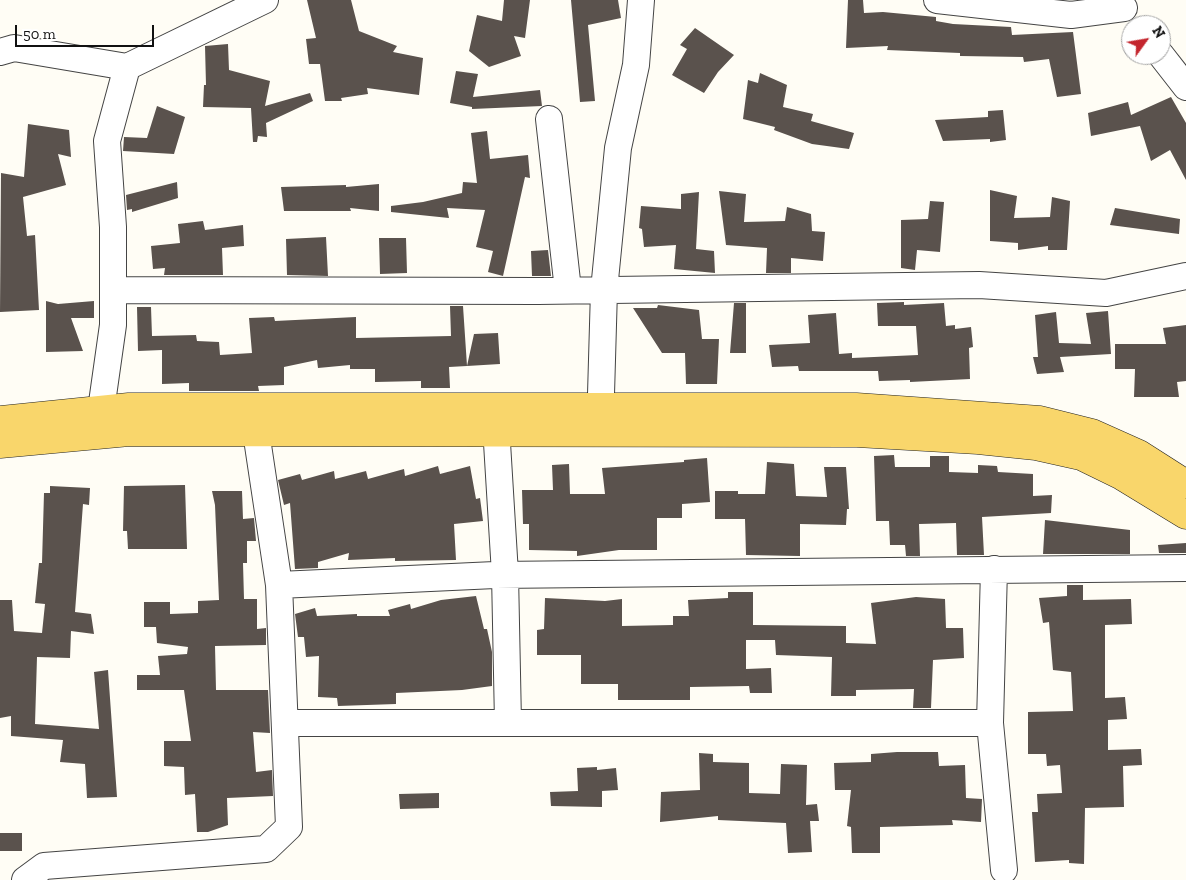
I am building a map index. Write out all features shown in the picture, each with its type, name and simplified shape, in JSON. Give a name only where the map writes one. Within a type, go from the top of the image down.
[{"type":"main road","points":[[0,420],[99,422],[129,432],[257,419],[600,420],[856,407],[1040,420],[1092,433],[1139,454],[1186,484]]},
{"type":"main road","points":[[600,420],[978,440],[1036,446],[1081,456],[1122,476],[1186,515]]},
{"type":"main road","points":[[0,444],[99,422]]},
{"type":"street","points":[[0,52],[14,48],[127,67],[265,0]]},
{"type":"street","points":[[600,420],[604,290],[618,148],[636,65],[641,0]]},
{"type":"street","points":[[937,0],[1071,15],[1128,11]]},
{"type":"street","points":[[1169,65],[1186,87]]},
{"type":"street","points":[[99,422],[113,325],[112,227],[106,141],[127,67]]},
{"type":"street","points":[[549,119],[568,290]]},
{"type":"street","points":[[113,290],[604,290],[979,285],[1106,293],[1186,276]]},
{"type":"street","points":[[25,880],[44,866],[266,849],[289,827],[279,585],[257,419]]},
{"type":"street","points":[[495,420],[505,574],[508,723]]},
{"type":"street","points":[[279,585],[505,574],[1186,568]]},
{"type":"street","points":[[994,569],[990,723],[1004,870]]},
{"type":"street","points":[[285,723],[990,723]]},
{"type":"building","points":[[307,0],[351,0],[359,31],[397,46],[393,52],[423,58],[419,95],[367,88],[368,94],[341,98],[342,101],[325,101],[320,64],[309,64],[306,39],[316,38]]},
{"type":"building","points":[[504,0],[530,0],[525,38],[514,36],[521,56],[489,67],[469,51],[477,15],[502,21]]},
{"type":"building","points":[[571,0],[618,0],[621,18],[588,25],[595,101],[580,102]]},
{"type":"building","points":[[848,0],[863,0],[864,13],[883,12],[936,17],[936,21],[953,24],[1011,27],[1012,35],[1073,32],[1081,94],[1057,97],[1049,59],[1024,62],[1023,57],[960,56],[960,53],[887,50],[888,46],[846,48]]},
{"type":"building","points":[[695,28],[734,55],[718,72],[704,93],[672,75],[687,49],[680,45]]},
{"type":"building","points":[[228,44],[229,70],[270,81],[265,106],[310,93],[313,101],[266,123],[267,137],[258,136],[257,142],[253,142],[251,108],[203,107],[204,85],[206,85],[205,46]]},
{"type":"building","points":[[456,71],[478,74],[473,97],[540,90],[542,106],[472,109],[472,107],[450,103]]},
{"type":"building","points":[[760,73],[787,85],[783,107],[813,114],[811,121],[854,133],[849,149],[812,144],[774,130],[775,127],[743,119],[748,80],[758,83]]},
{"type":"building","points":[[1171,97],[1186,123],[1186,180],[1170,150],[1151,161],[1140,126],[1091,136],[1088,113],[1128,102],[1131,115]]},
{"type":"building","points":[[157,106],[185,117],[174,154],[123,151],[124,137],[147,138]]},
{"type":"building","points":[[1003,110],[1006,140],[990,142],[990,139],[943,141],[935,120],[988,117],[988,111]]},
{"type":"building","points":[[28,124],[69,130],[71,157],[58,154],[66,185],[23,197],[27,236],[35,235],[39,310],[0,312],[1,173],[24,177]]},
{"type":"building","points":[[487,131],[490,159],[528,155],[530,178],[525,177],[503,276],[488,272],[493,251],[476,247],[485,210],[447,208],[449,218],[391,212],[391,206],[423,202],[462,193],[463,182],[477,183],[471,133]]},
{"type":"building","points":[[177,182],[178,198],[132,212],[132,209],[127,210],[126,195]]},
{"type":"building","points":[[379,184],[379,211],[350,208],[351,211],[284,211],[281,187],[346,185],[346,187]]},
{"type":"building","points":[[990,190],[1017,196],[1014,218],[1050,217],[1052,197],[1070,201],[1067,250],[1048,250],[1048,246],[1018,250],[1018,243],[990,241]]},
{"type":"building","points":[[719,191],[746,194],[744,222],[785,221],[787,207],[811,214],[812,231],[825,232],[823,261],[791,258],[791,273],[766,273],[767,248],[726,245]]},
{"type":"building","points":[[699,192],[696,249],[714,251],[715,273],[674,269],[676,245],[644,247],[642,229],[639,228],[641,206],[681,209],[681,194]]},
{"type":"building","points":[[930,201],[944,202],[940,252],[917,250],[915,270],[901,268],[901,220],[928,219]]},
{"type":"building","points":[[1115,208],[1180,219],[1179,234],[1110,225]]},
{"type":"building","points":[[203,221],[205,230],[243,225],[244,246],[222,248],[223,275],[164,275],[165,268],[153,269],[151,246],[180,243],[178,224]]},
{"type":"building","points":[[326,237],[328,276],[287,275],[286,239]]},
{"type":"building","points":[[379,238],[406,238],[407,273],[380,274]]},
{"type":"building","points":[[548,250],[551,276],[532,276],[531,251]]},
{"type":"building","points":[[46,301],[58,304],[94,301],[94,318],[71,318],[83,351],[46,352]]},
{"type":"building","points":[[904,302],[904,305],[944,303],[946,326],[955,325],[955,329],[971,327],[973,347],[969,348],[970,379],[910,382],[910,380],[879,381],[878,371],[799,371],[798,366],[772,367],[769,345],[810,343],[808,315],[836,313],[839,354],[852,353],[852,358],[918,355],[916,326],[878,326],[877,303]]},
{"type":"building","points":[[734,303],[746,303],[746,353],[730,353]]},
{"type":"building","points":[[658,305],[699,310],[702,339],[719,339],[717,384],[686,384],[685,353],[662,353],[633,308],[657,308]]},
{"type":"building","points":[[450,306],[463,306],[467,366],[449,367],[450,388],[421,388],[421,381],[375,382],[375,369],[350,369],[350,365],[318,368],[317,360],[284,367],[284,385],[258,386],[259,391],[189,391],[189,383],[162,384],[162,350],[138,351],[137,307],[151,307],[152,336],[196,335],[197,341],[219,342],[220,355],[252,353],[249,318],[274,317],[275,321],[356,317],[356,338],[451,336]]},
{"type":"building","points":[[1108,311],[1111,354],[1060,357],[1064,372],[1037,374],[1033,357],[1038,357],[1035,315],[1056,312],[1059,343],[1091,344],[1086,313]]},
{"type":"building","points":[[1186,325],[1186,381],[1177,382],[1179,397],[1134,397],[1135,369],[1115,369],[1115,344],[1166,344],[1163,328]]},
{"type":"building","points":[[498,333],[500,364],[467,366],[474,334]]},
{"type":"building","points":[[894,455],[895,467],[930,467],[930,456],[949,456],[949,472],[978,473],[978,465],[997,466],[998,472],[1033,474],[1033,496],[1052,495],[1051,513],[982,517],[984,555],[957,555],[956,523],[919,524],[920,556],[906,556],[905,545],[890,545],[889,521],[876,521],[874,456]]},
{"type":"building","points":[[707,458],[710,502],[682,504],[682,518],[657,518],[657,550],[619,550],[577,556],[577,551],[529,550],[529,524],[523,524],[522,490],[553,490],[552,465],[569,464],[570,494],[605,494],[602,468],[684,462],[684,460]]},
{"type":"building","points":[[767,462],[794,464],[796,496],[827,497],[824,467],[846,467],[849,509],[847,509],[846,525],[800,524],[800,556],[746,555],[745,519],[715,519],[715,491],[738,491],[738,494],[765,494]]},
{"type":"building","points":[[438,466],[440,474],[470,466],[476,499],[480,498],[483,521],[454,524],[456,560],[395,561],[395,558],[348,560],[349,553],[318,562],[318,568],[295,569],[290,503],[284,505],[278,480],[300,474],[302,480],[334,471],[335,479],[366,471],[368,479],[404,469],[405,476]]},
{"type":"building","points":[[185,485],[187,549],[128,549],[127,531],[123,531],[124,486]]},
{"type":"building","points":[[50,486],[90,488],[89,505],[83,504],[75,612],[91,614],[94,634],[71,631],[70,658],[37,657],[35,724],[99,729],[94,672],[108,670],[117,797],[87,798],[85,764],[60,762],[63,740],[11,736],[11,716],[0,718],[0,600],[12,600],[14,631],[42,633],[45,604],[35,603],[39,563],[42,563],[44,493],[50,493]]},
{"type":"building","points":[[212,491],[242,491],[243,519],[254,518],[256,541],[247,541],[247,563],[243,563],[244,599],[257,599],[257,629],[266,628],[266,645],[215,646],[216,690],[268,690],[270,733],[253,732],[256,772],[272,770],[273,796],[227,798],[228,825],[208,832],[197,832],[195,794],[185,795],[184,767],[164,766],[164,741],[191,741],[184,690],[137,690],[137,675],[160,675],[158,656],[187,654],[188,647],[157,643],[156,627],[144,627],[144,602],[170,602],[170,614],[198,613],[198,601],[219,600],[215,505]]},
{"type":"building","points":[[1045,520],[1130,530],[1130,554],[1043,554]]},
{"type":"building","points":[[1186,543],[1186,553],[1159,553],[1158,545]]},
{"type":"building","points":[[1067,585],[1083,585],[1083,600],[1131,599],[1132,624],[1105,625],[1105,698],[1125,697],[1127,719],[1108,720],[1108,750],[1141,749],[1142,765],[1123,766],[1124,807],[1085,808],[1084,864],[1069,863],[1069,860],[1035,862],[1032,812],[1038,812],[1037,794],[1062,793],[1060,765],[1047,766],[1046,754],[1028,754],[1028,712],[1073,711],[1071,672],[1053,670],[1049,622],[1043,623],[1039,598],[1067,596]]},
{"type":"building","points":[[728,592],[753,592],[753,625],[846,626],[846,643],[876,644],[871,603],[916,597],[945,599],[946,628],[963,628],[964,658],[933,660],[931,708],[913,708],[914,689],[856,690],[856,696],[831,696],[832,657],[776,655],[775,640],[746,640],[746,669],[771,668],[772,693],[750,693],[749,686],[690,687],[690,700],[618,700],[618,684],[581,684],[581,655],[537,655],[537,630],[544,629],[545,598],[605,601],[622,599],[622,626],[673,625],[673,616],[689,616],[688,600],[728,598]]},
{"type":"building","points":[[476,596],[484,629],[487,629],[492,652],[492,686],[462,690],[396,693],[396,704],[338,706],[337,698],[318,697],[319,656],[306,657],[304,637],[298,637],[295,614],[315,608],[317,616],[357,614],[357,616],[390,616],[388,610],[410,604],[411,609],[441,600]]},
{"type":"building","points":[[938,752],[939,766],[965,765],[966,798],[982,799],[981,822],[952,820],[953,825],[880,827],[880,853],[852,853],[851,827],[847,826],[851,790],[835,790],[834,763],[871,762],[871,754]]},
{"type":"building","points":[[699,753],[713,754],[713,762],[749,763],[749,793],[780,794],[781,764],[807,765],[806,805],[817,804],[819,821],[810,821],[812,852],[788,853],[786,823],[718,820],[718,816],[660,822],[661,792],[700,790]]},
{"type":"building","points":[[597,767],[597,770],[616,768],[618,790],[602,791],[602,807],[551,806],[550,792],[578,791],[577,768]]},
{"type":"building","points":[[439,793],[439,808],[400,809],[399,794]]},
{"type":"building","points":[[0,833],[22,833],[22,851],[0,851]]}]
